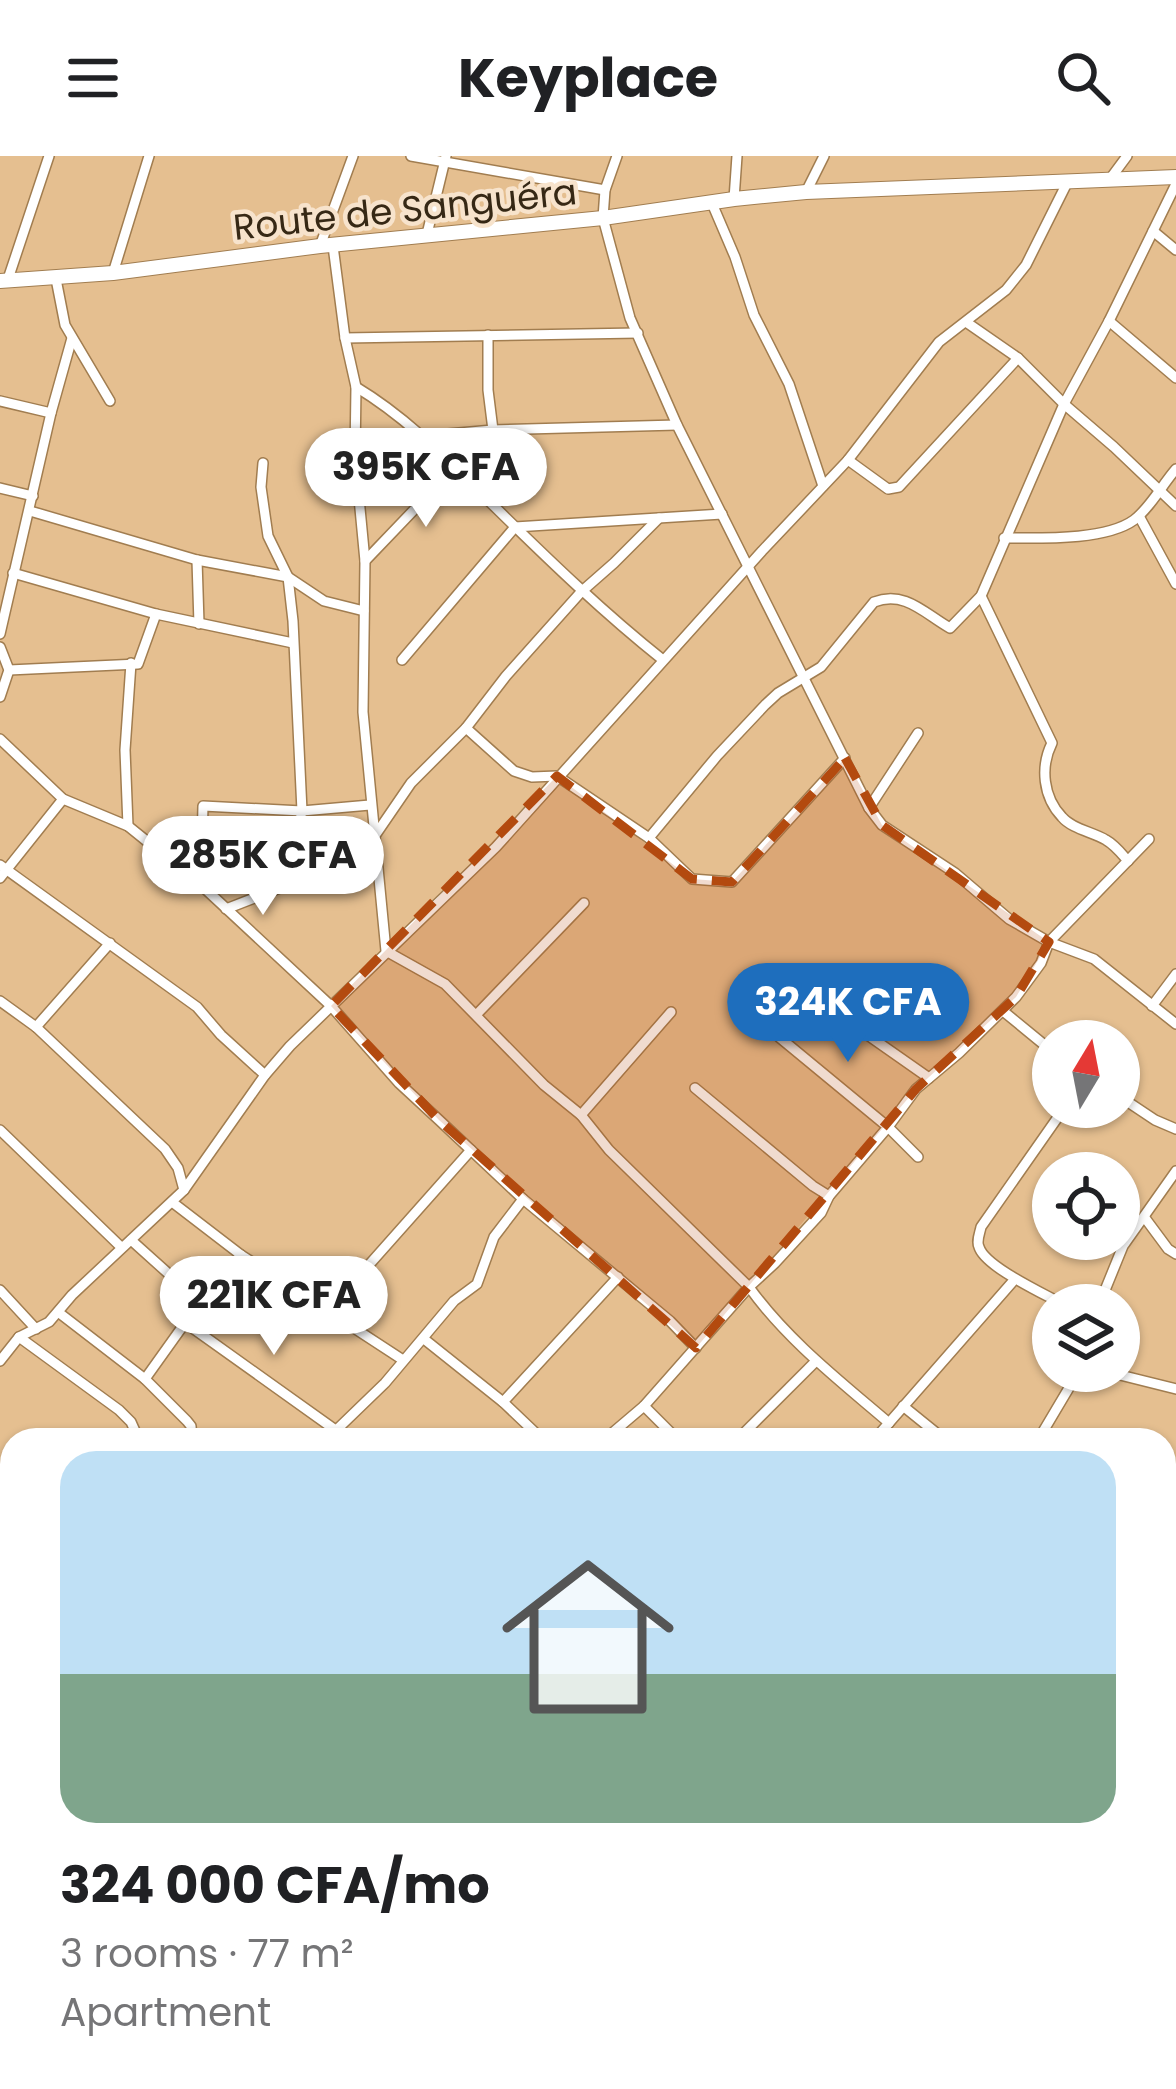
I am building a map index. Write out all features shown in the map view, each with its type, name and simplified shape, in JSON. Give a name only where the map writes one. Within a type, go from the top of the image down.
[{"type":"street","points":[[3,282],[49,156]]},
{"type":"street","points":[[113,273],[149,156]]},
{"type":"street","points":[[353,156],[327,246],[356,388],[355,456],[365,561],[363,712],[386,951]]},
{"type":"street","points":[[411,156],[605,190]]},
{"type":"street","points":[[617,156],[605,190],[603,218],[630,318],[677,424],[869,808],[881,825],[955,873],[1010,920],[1094,959],[1176,1024]]},
{"type":"street","points":[[734,199],[737,156]]},
{"type":"street","points":[[806,192],[824,156]]},
{"type":"street","points":[[1110,179],[1126,156]]},
{"type":"street","points":[[427,234],[445,159]]},
{"type":"street","name":"Route de Sanguéra","points":[[3,282],[806,192],[1110,179],[1176,181]]},
{"type":"street","points":[[649,838],[765,705],[821,667],[874,602],[886,597],[911,603],[950,628],[981,596],[1064,404],[1176,181]]},
{"type":"street","points":[[0,1361],[19,1337],[46,1324],[184,1190],[265,1075],[496,847],[848,460],[939,342],[1006,290],[1026,265],[1067,184]]},
{"type":"street","points":[[711,201],[736,257],[754,315],[789,384],[823,486]]},
{"type":"street","points":[[1153,231],[1176,250]]},
{"type":"street","points":[[56,279],[65,326],[110,401]]},
{"type":"street","points":[[1109,321],[1176,378]]},
{"type":"street","points":[[966,322],[1018,358],[1176,506]]},
{"type":"street","points":[[345,338],[638,333]]},
{"type":"street","points":[[488,335],[493,430]]},
{"type":"street","points":[[0,634],[72,338]]},
{"type":"street","points":[[848,460],[889,489],[898,487],[1018,358]]},
{"type":"street","points":[[356,388],[394,410],[425,436],[581,592],[663,660]]},
{"type":"street","points":[[0,400],[51,413]]},
{"type":"street","points":[[425,436],[677,424]]},
{"type":"street","points":[[226,909],[285,886],[302,811],[288,578],[268,536],[261,487],[263,463]]},
{"type":"street","points":[[365,561],[454,467]]},
{"type":"street","points":[[1004,538],[1073,537],[1127,525],[1176,469]]},
{"type":"street","points":[[0,488],[33,496]]},
{"type":"street","points":[[30,511],[197,560],[288,578],[324,602],[364,611]]},
{"type":"street","points":[[403,660],[515,526],[722,514]]},
{"type":"street","points":[[1139,516],[1176,584]]},
{"type":"street","points":[[374,837],[410,782],[466,728],[581,592],[659,518]]},
{"type":"street","points":[[197,560],[199,624]]},
{"type":"street","points":[[0,578],[13,577],[293,643]]},
{"type":"street","points":[[981,596],[1052,743],[1043,772],[1052,801],[1064,820],[1111,843],[1128,861]]},
{"type":"street","points":[[10,670],[138,664],[156,614]]},
{"type":"street","points":[[0,647],[10,670],[0,697]]},
{"type":"street","points":[[128,826],[124,750],[131,663]]},
{"type":"street","points":[[466,728],[514,771],[532,777],[557,776],[649,838],[692,879],[732,882],[844,758]]},
{"type":"street","points":[[869,808],[918,733]]},
{"type":"street","points":[[0,740],[63,799],[128,826],[201,885],[331,1006],[400,1083],[523,1199],[670,1321],[695,1348]]},
{"type":"street","points":[[63,799],[2,871],[197,1007],[265,1075]]},
{"type":"street","points":[[201,885],[203,806],[302,811],[370,805]]},
{"type":"street","points":[[618,1428],[644,1406],[821,1213],[829,1196],[916,1089],[1003,1011],[1041,963],[1049,941],[1149,839]]},
{"type":"street","points":[[477,1014],[584,903]]},
{"type":"street","points":[[36,1027],[110,943]]},
{"type":"street","points":[[386,951],[434,976],[477,1014],[544,1085],[581,1115],[609,1150],[749,1287],[816,1361],[889,1423]]},
{"type":"street","points":[[1152,1006],[1176,974]]},
{"type":"street","points":[[802,988],[928,1078]]},
{"type":"street","points":[[0,1001],[36,1027],[165,1149],[178,1168],[184,1190]]},
{"type":"street","points":[[1003,1011],[1032,1035]]},
{"type":"street","points":[[581,1115],[671,1012]]},
{"type":"street","points":[[779,1037],[918,1157]]},
{"type":"street","points":[[695,1088],[829,1196]]},
{"type":"street","points":[[1140,1110],[1176,1129]]},
{"type":"street","points":[[1032,1288],[981,1252],[979,1233],[1052,1128]]},
{"type":"street","points":[[0,1130],[126,1244],[200,1303]]},
{"type":"street","points":[[328,1311],[471,1150]]},
{"type":"street","points":[[1108,1284],[1123,1246],[1176,1171]]},
{"type":"street","points":[[336,1428],[385,1383],[454,1301],[477,1284],[494,1238],[523,1199]]},
{"type":"street","points":[[172,1202],[241,1255],[403,1360]]},
{"type":"street","points":[[1145,1218],[1176,1254]]},
{"type":"street","points":[[145,1379],[241,1255]]},
{"type":"street","points":[[503,1402],[618,1277]]},
{"type":"street","points":[[885,1428],[1015,1279]]},
{"type":"street","points":[[0,1290],[36,1329]]},
{"type":"street","points":[[58,1312],[145,1379],[191,1428]]},
{"type":"street","points":[[187,1324],[331,1428]]},
{"type":"street","points":[[19,1337],[118,1410],[134,1428]]},
{"type":"street","points":[[424,1339],[530,1428]]},
{"type":"street","points":[[749,1428],[816,1361]]},
{"type":"street","points":[[1140,1380],[1176,1389]]},
{"type":"street","points":[[1045,1428],[1067,1392]]},
{"type":"street","points":[[644,1406],[666,1428]]},
{"type":"street","points":[[903,1406],[930,1428]]},
{"type":"highlighted area","points":[[845,758],[882,825],[1049,942],[1016,997],[916,1089],[696,1348],[439,1120],[331,1006],[557,776],[692,879],[732,882]]}]
